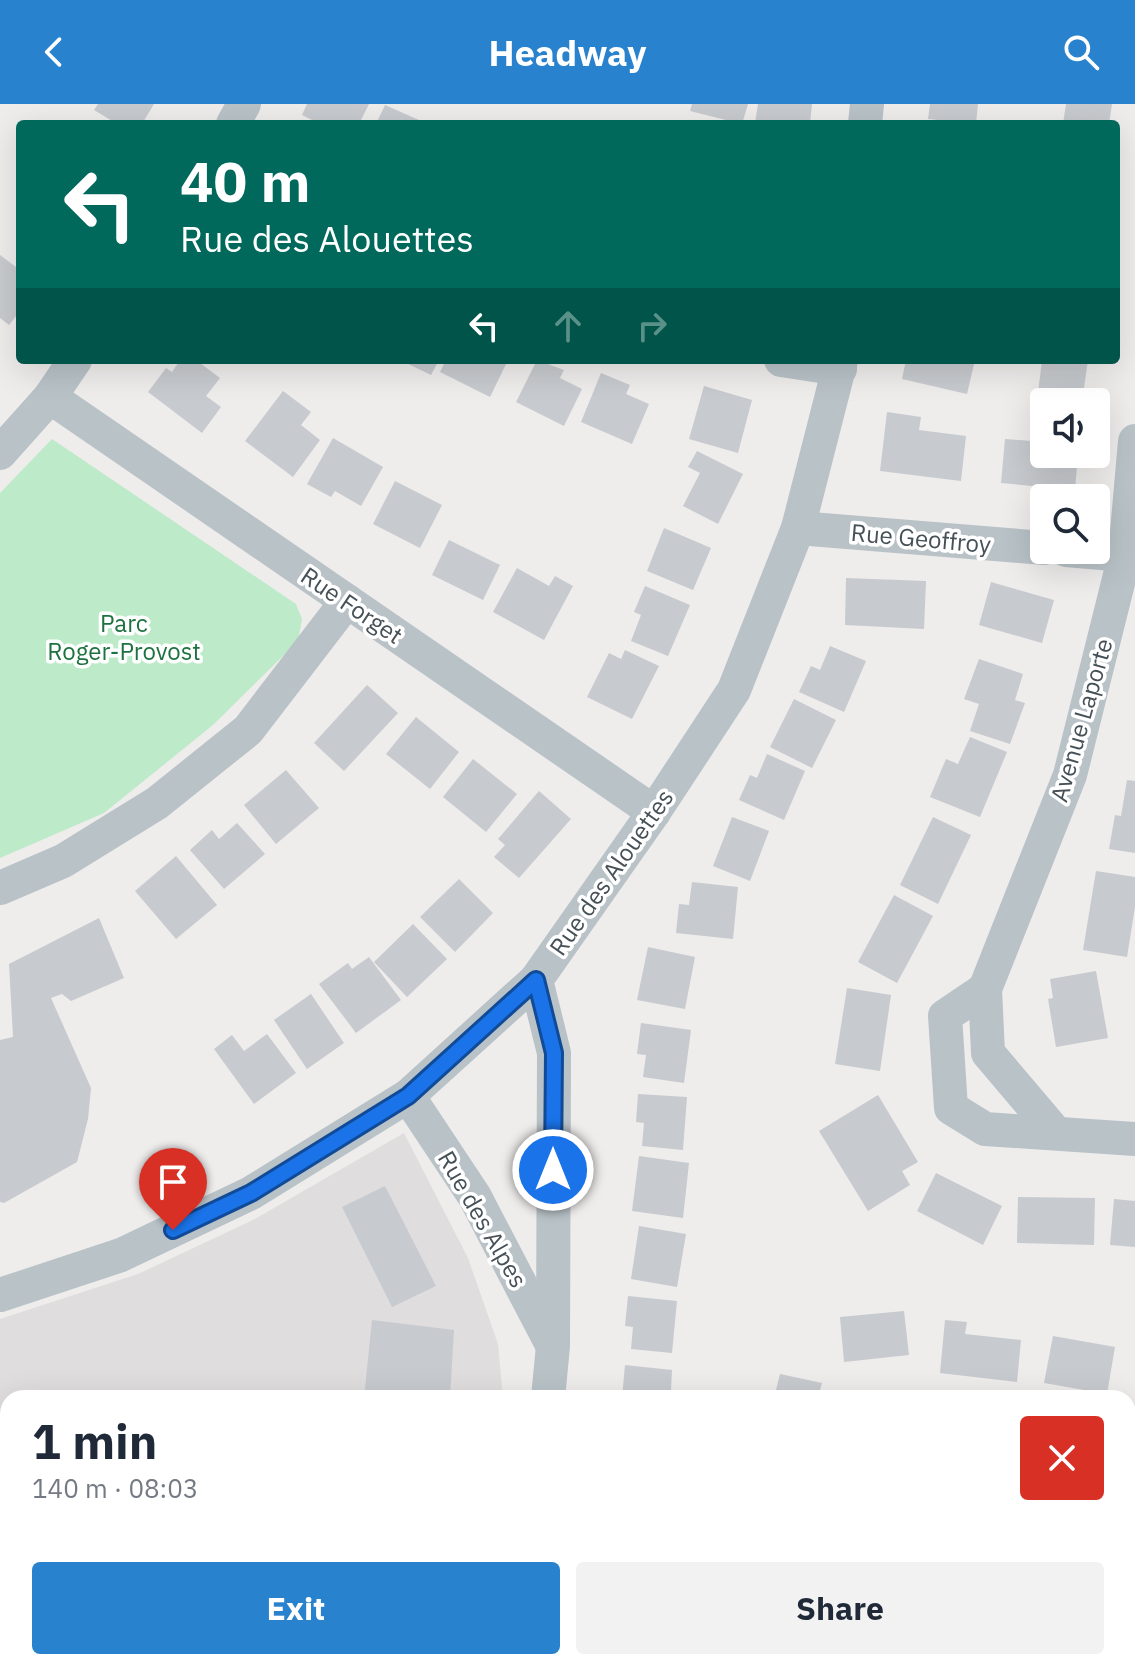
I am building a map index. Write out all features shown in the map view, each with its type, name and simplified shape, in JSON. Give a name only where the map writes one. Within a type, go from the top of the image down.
[{"type":"street","points":[[0,453],[50,397],[72,364]]},
{"type":"street","name":"Rue des Alouettes","points":[[0,1295],[121,1255],[251,1193],[408,1096],[536,980],[654,812],[734,690],[798,528],[841,365]]},
{"type":"street","name":"Rue Forget","points":[[50,397],[654,812]]},
{"type":"street","name":"Avenue Laporte","points":[[1055,1132],[988,1053],[985,989],[1070,775],[1125,555],[1135,441]]},
{"type":"street","name":"Rue Geoffroy","points":[[798,528],[1030,547]]},
{"type":"street","points":[[1110,554],[1125,555]]},
{"type":"street","points":[[0,888],[63,861],[157,803],[248,730],[347,601]]},
{"type":"street","name":"Rue des Alpes","points":[[536,980],[554,1053],[553,1346],[549,1390]]},
{"type":"street","points":[[985,989],[945,1016],[951,1108],[985,1129],[1135,1139]]},
{"type":"street","name":"Rue des Alpes","points":[[408,1096],[475,1197],[553,1346]]},
{"type":"shaded area","points":[[404,1133],[468,1258],[498,1344],[502,1390],[0,1390],[0,1319],[138,1274],[253,1220]]},
{"type":"green space","name":"Parc Roger-Provost","points":[[52,439],[296,604],[302,619],[298,641],[213,725],[104,813],[0,858],[0,493]]},
{"type":"building","points":[[98,104],[154,104],[144,120],[110,120],[94,110]]},
{"type":"building","points":[[307,104],[369,104],[361,120],[312,120],[302,115]]},
{"type":"building","points":[[692,104],[748,104],[743,120],[726,120],[690,111]]},
{"type":"building","points":[[758,104],[812,104],[810,120],[755,120]]},
{"type":"building","points":[[930,104],[978,104],[976,120],[928,119]]},
{"type":"building","points":[[1066,104],[1112,104],[1110,120],[1064,120]]},
{"type":"building","points":[[385,105],[419,120],[378,120]]},
{"type":"building","points":[[0,255],[16,267],[16,316],[9,325],[0,318]]},
{"type":"building","points":[[177,364],[201,364],[220,378],[206,396],[221,407],[202,433],[148,392],[166,368],[172,372]]},
{"type":"building","points":[[408,364],[437,364],[431,375]]},
{"type":"building","points":[[444,364],[506,364],[490,397],[440,372]]},
{"type":"building","points":[[535,364],[548,364],[564,370],[560,378],[582,389],[564,426],[516,402]]},
{"type":"building","points":[[905,364],[974,364],[967,394],[902,379]]},
{"type":"building","points":[[1042,364],[1087,364],[1084,388],[1039,388]]},
{"type":"building","points":[[601,373],[630,385],[626,394],[649,404],[632,444],[581,422]]},
{"type":"building","points":[[704,386],[752,400],[738,453],[689,439]]},
{"type":"building","points":[[283,391],[311,412],[301,425],[320,440],[293,477],[245,441]]},
{"type":"building","points":[[887,412],[921,417],[919,430],[966,436],[961,481],[880,471]]},
{"type":"building","points":[[333,438],[383,467],[361,506],[335,491],[331,497],[307,484]]},
{"type":"building","points":[[1005,439],[1030,441],[1030,468],[1077,468],[1076,484],[1001,483]]},
{"type":"building","points":[[697,451],[743,474],[718,524],[683,506],[700,473],[688,467]]},
{"type":"building","points":[[395,481],[442,505],[420,548],[373,524]]},
{"type":"building","points":[[664,528],[711,548],[693,590],[647,571]]},
{"type":"building","points":[[449,540],[500,565],[483,600],[432,575]]},
{"type":"building","points":[[517,568],[549,586],[555,576],[573,586],[544,640],[493,612]]},
{"type":"building","points":[[846,578],[926,581],[924,629],[845,625]]},
{"type":"building","points":[[991,582],[1054,600],[1042,643],[979,625]]},
{"type":"building","points":[[645,586],[690,605],[668,656],[631,641],[641,615],[634,612]]},
{"type":"building","points":[[830,646],[866,661],[844,712],[799,692],[811,666],[820,670]]},
{"type":"building","points":[[625,650],[659,666],[632,719],[587,697],[609,653],[621,659]]},
{"type":"building","points":[[979,659],[1023,674],[1015,700],[1025,703],[1010,744],[970,731],[979,704],[964,699]]},
{"type":"building","points":[[367,685],[398,713],[344,771],[314,743]]},
{"type":"building","points":[[794,699],[836,720],[812,768],[770,747]]},
{"type":"building","points":[[416,717],[459,752],[430,789],[386,754]]},
{"type":"building","points":[[970,737],[1007,752],[980,817],[930,797],[946,759],[958,764]]},
{"type":"building","points":[[767,754],[805,771],[784,820],[739,800],[750,775],[757,778]]},
{"type":"building","points":[[473,759],[517,794],[486,832],[443,797]]},
{"type":"building","points":[[286,770],[319,808],[276,844],[244,805]]},
{"type":"building","points":[[1127,780],[1135,781],[1135,853],[1109,849],[1115,815],[1121,816]]},
{"type":"building","points":[[539,791],[571,819],[519,878],[494,857],[505,845],[498,839]]},
{"type":"building","points":[[732,817],[769,831],[750,881],[713,866]]},
{"type":"building","points":[[933,817],[971,835],[938,904],[900,885]]},
{"type":"building","points":[[237,823],[265,854],[224,889],[190,850],[212,830],[219,839]]},
{"type":"building","points":[[176,856],[217,905],[176,939],[135,891]]},
{"type":"building","points":[[1096,871],[1135,877],[1135,907],[1127,957],[1083,950]]},
{"type":"building","points":[[459,879],[493,913],[455,952],[420,917]]},
{"type":"building","points":[[692,882],[738,887],[733,939],[676,933],[679,904],[689,905]]},
{"type":"building","points":[[894,895],[933,916],[897,983],[858,962]]},
{"type":"building","points":[[99,918],[124,978],[71,1001],[62,994],[51,998],[91,1088],[88,1119],[77,1162],[4,1203],[0,1202],[0,1040],[13,1037],[9,964]]},
{"type":"building","points":[[413,924],[447,959],[407,997],[374,962]]},
{"type":"building","points":[[648,947],[695,957],[685,1009],[637,1000]]},
{"type":"building","points":[[369,957],[401,1000],[356,1033],[319,984],[348,963],[352,969]]},
{"type":"building","points":[[1096,971],[1108,1038],[1056,1047],[1048,999],[1053,998],[1050,979]]},
{"type":"building","points":[[847,988],[891,995],[880,1071],[835,1064]]},
{"type":"building","points":[[311,994],[344,1043],[307,1069],[274,1020]]},
{"type":"building","points":[[641,1023],[691,1030],[684,1083],[643,1077],[646,1055],[637,1054]]},
{"type":"building","points":[[267,1034],[296,1073],[254,1104],[214,1049],[232,1035],[244,1051]]},
{"type":"building","points":[[638,1094],[687,1097],[683,1150],[642,1146],[644,1123],[636,1122]]},
{"type":"building","points":[[878,1095],[918,1162],[902,1171],[910,1185],[868,1211],[819,1131]]},
{"type":"building","points":[[639,1156],[689,1163],[683,1218],[632,1211]]},
{"type":"building","points":[[936,1173],[1002,1206],[983,1245],[917,1211]]},
{"type":"building","points":[[385,1186],[436,1286],[392,1307],[342,1207]]},
{"type":"building","points":[[1018,1197],[1095,1198],[1094,1245],[1017,1243]]},
{"type":"building","points":[[1114,1199],[1135,1201],[1135,1247],[1110,1245]]},
{"type":"building","points":[[639,1226],[686,1234],[677,1287],[631,1279]]},
{"type":"building","points":[[628,1296],[677,1301],[672,1353],[631,1349],[633,1327],[625,1326]]},
{"type":"building","points":[[904,1311],[909,1355],[844,1362],[840,1317]]},
{"type":"building","points":[[372,1320],[454,1330],[450,1390],[365,1390]]},
{"type":"building","points":[[945,1320],[967,1322],[965,1334],[1021,1340],[1017,1382],[940,1373]]},
{"type":"building","points":[[1053,1336],[1115,1347],[1108,1390],[1084,1390],[1044,1383]]},
{"type":"building","points":[[625,1365],[672,1370],[671,1390],[623,1390]]},
{"type":"building","points":[[780,1374],[822,1383],[820,1390],[776,1390]]},
{"type":"route","points":[[173,1230],[251,1193],[408,1096],[536,980],[554,1053],[553,1170]]}]
